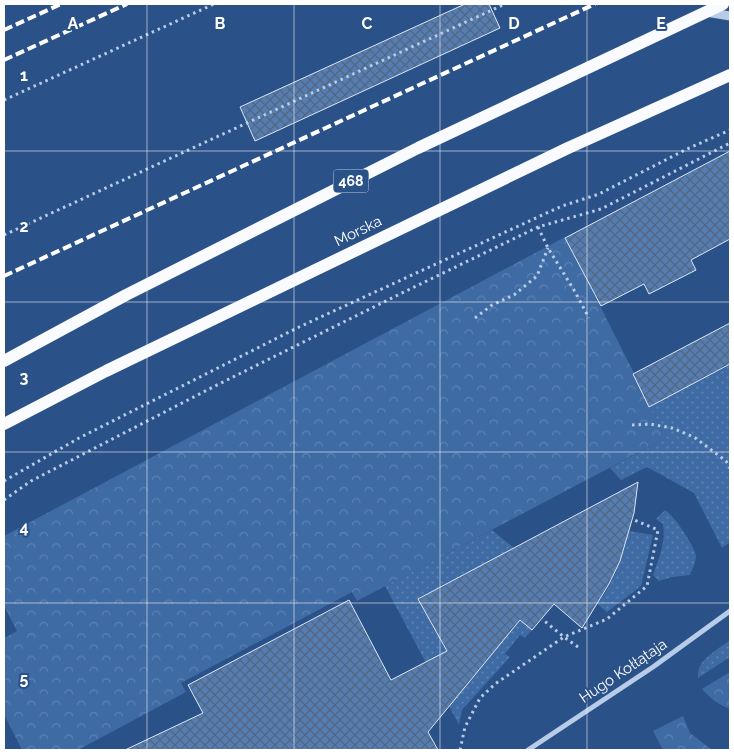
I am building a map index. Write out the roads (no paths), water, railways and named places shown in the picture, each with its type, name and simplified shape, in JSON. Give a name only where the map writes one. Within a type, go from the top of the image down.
[{"type":"main road","name":"468","points":[[4,361],[126,295],[409,152],[723,4]]},
{"type":"main road","name":"Morska","points":[[4,424],[115,367],[550,156],[730,75]]},
{"type":"street","points":[[704,12],[730,16]]},
{"type":"street","name":"Hugo Kołłątaja","points":[[528,750],[653,667],[730,611]]},
{"type":"railway","points":[[4,30],[61,4]]},
{"type":"railway","points":[[4,60],[127,4]]},
{"type":"railway","points":[[4,276],[595,4]]}]
